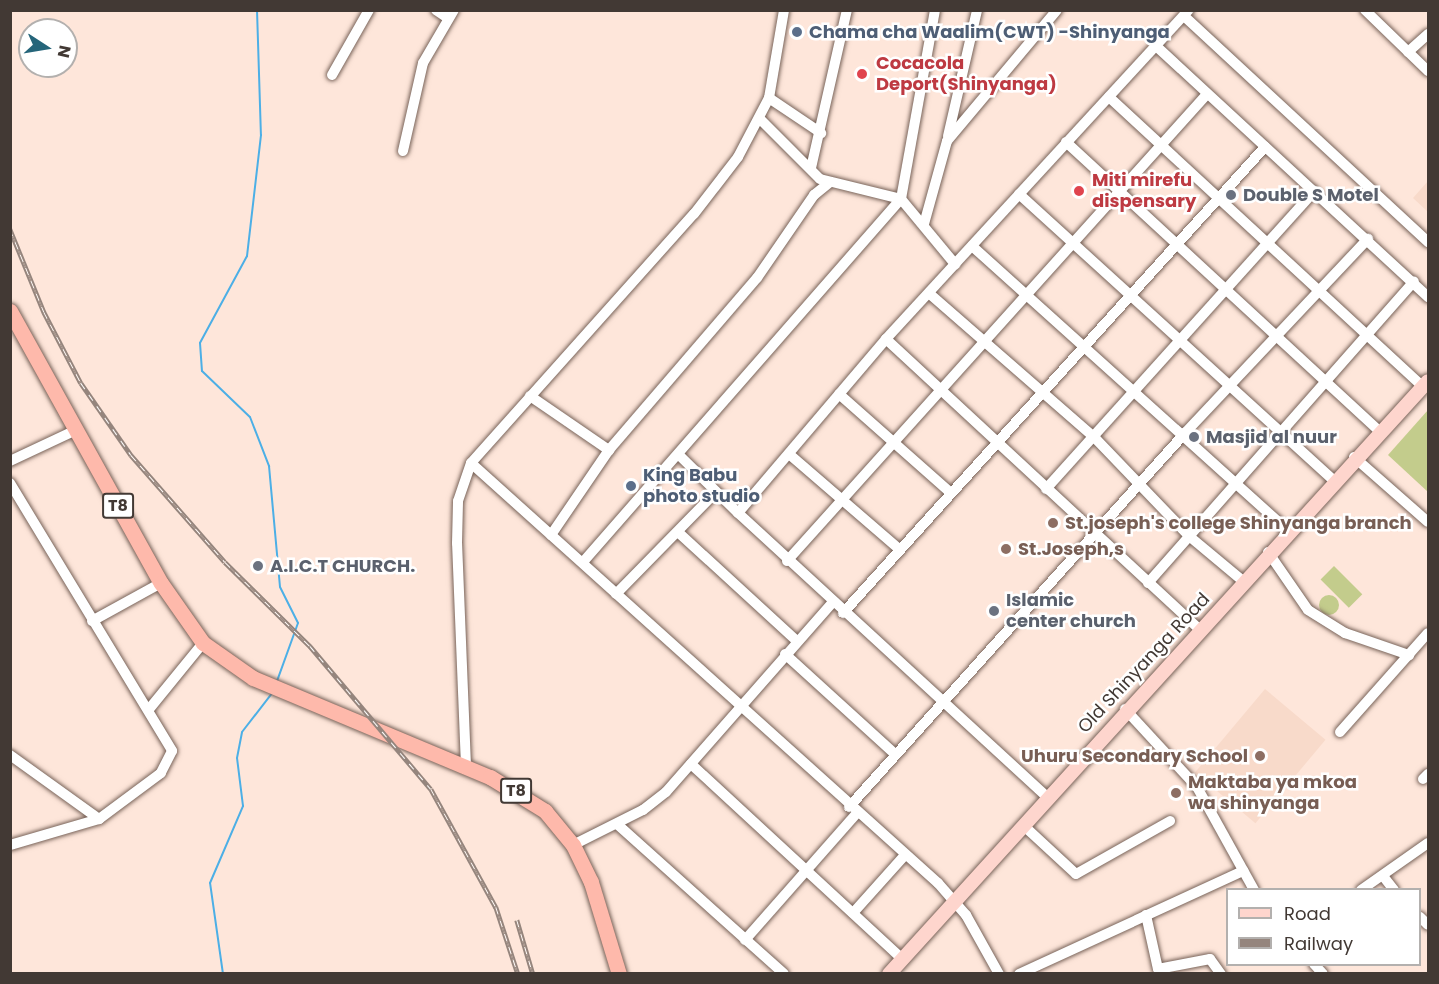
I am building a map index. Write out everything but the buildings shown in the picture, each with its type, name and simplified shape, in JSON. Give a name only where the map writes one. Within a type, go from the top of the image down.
[{"type":"highway","name":"T8","points":[[10,311],[161,583],[203,643],[253,678],[466,766],[539,806],[573,845],[591,882],[620,974]]},
{"type":"main road","name":"Old Shinyanga Road","points":[[889,974],[1023,825],[1046,796],[1200,630],[1354,457],[1426,384]]},
{"type":"street","points":[[332,75],[369,10]]},
{"type":"street","points":[[403,151],[416,80],[451,14],[436,10]]},
{"type":"street","points":[[466,766],[457,543],[458,501],[471,463],[694,214],[761,120],[769,98],[784,10]]},
{"type":"street","points":[[811,168],[821,133],[847,10]]},
{"type":"street","points":[[583,562],[680,456],[901,198],[935,10]]},
{"type":"street","points":[[924,224],[947,141],[977,10]]},
{"type":"street","points":[[947,141],[1057,10]]},
{"type":"street","points":[[1365,10],[1428,71]]},
{"type":"street","points":[[738,513],[886,339],[931,295],[955,264],[1186,13],[1428,242]]},
{"type":"street","points":[[1408,52],[1428,33]]},
{"type":"street","points":[[1155,45],[1264,147],[1368,238],[1428,297]]},
{"type":"street","points":[[787,561],[1207,94]]},
{"type":"street","points":[[1109,97],[1220,195],[1426,384]]},
{"type":"street","points":[[769,98],[821,133]]},
{"type":"street","points":[[761,120],[829,183],[901,198],[955,264]]},
{"type":"street","points":[[1066,142],[1118,195],[1226,290],[1274,337],[1379,431]]},
{"type":"street","points":[[843,613],[1128,294],[1264,147]]},
{"type":"street","points":[[551,535],[609,450],[757,278],[814,195],[829,183]]},
{"type":"street","points":[[1046,489],[1095,438],[1178,340],[1271,242],[1314,191]]},
{"type":"street","points":[[1019,195],[1334,481]]},
{"type":"street","points":[[746,940],[808,871],[895,754],[942,699],[1097,535],[1185,433],[1368,238]]},
{"type":"street","points":[[972,246],[1138,390],[1288,531]]},
{"type":"street","points":[[1148,583],[1414,281]]},
{"type":"street","points":[[931,295],[983,343],[1095,438],[1189,536],[1243,581]]},
{"type":"street","points":[[886,339],[1200,630]]},
{"type":"street","points":[[839,394],[951,494]]},
{"type":"street","points":[[530,396],[609,450]]},
{"type":"street","points":[[10,461],[76,429]]},
{"type":"street","points":[[789,454],[899,549]]},
{"type":"street","points":[[680,456],[715,493],[832,603],[942,699],[1046,796]]},
{"type":"street","points":[[1354,457],[1428,522]]},
{"type":"street","points":[[471,463],[583,562],[739,709],[955,900],[999,974]]},
{"type":"street","points":[[10,483],[92,621],[170,742],[170,760],[132,798],[99,819],[10,845]]},
{"type":"street","points":[[616,594],[679,533],[715,493]]},
{"type":"street","points":[[679,533],[797,641]]},
{"type":"street","points":[[1268,552],[1308,610],[1345,633],[1409,655]]},
{"type":"street","points":[[92,621],[161,583]]},
{"type":"street","points":[[573,845],[617,824],[666,792],[832,603]]},
{"type":"street","points":[[1340,732],[1428,634]]},
{"type":"street","points":[[150,708],[203,643]]},
{"type":"street","points":[[785,654],[895,754]]},
{"type":"street","points":[[1125,709],[1180,765],[1253,888]]},
{"type":"street","points":[[10,755],[99,819]]},
{"type":"street","points":[[691,764],[901,958]]},
{"type":"street","points":[[1023,825],[1076,874],[1170,821]]},
{"type":"street","points":[[617,824],[783,974]]},
{"type":"street","points":[[1364,888],[1428,843]]},
{"type":"street","points":[[852,913],[905,855]]},
{"type":"street","points":[[1018,974],[1243,871]]},
{"type":"street","points":[[1383,876],[1392,888]]},
{"type":"street","points":[[1146,915],[1158,969],[1208,958],[1221,974]]},
{"type":"shaded area","points":[[1428,181],[1428,212],[1413,198]]},
{"type":"shaded area","name":"Uhuru Secondary School","points":[[1265,689],[1326,740],[1255,823],[1195,772]]},
{"type":"green space","points":[[1428,410],[1428,492],[1388,455]]},
{"type":"green space","points":[[1334,566],[1362,594],[1349,608],[1321,579]]},
{"type":"green space","points":[[1329,595],[1336,598],[1339,605],[1336,612],[1329,615],[1322,612],[1319,605],[1322,598]]},
{"type":"waterway","points":[[257,10],[261,135],[247,256],[200,343],[202,371],[250,417],[269,466],[280,587],[298,623],[277,681]]},
{"type":"waterway","points":[[223,974],[210,883],[243,806],[237,758],[242,732],[273,692]]},
{"type":"railway","points":[[10,229],[44,312],[81,383],[131,455],[225,562],[310,646],[431,789],[496,907],[518,974]]},
{"type":"railway","points":[[517,920],[533,974]]},
{"type":"place","name":"Chama cha Waalim(CWT) -Shinyanga","points":[[797,32]]},
{"type":"place","name":"Cocacola Deport(Shinyanga)","points":[[862,74]]},
{"type":"place","name":"Miti mirefu dispensary","points":[[1079,191]]},
{"type":"place","name":"Double S Motel","points":[[1231,195]]},
{"type":"place","name":"Masjid al nuur","points":[[1194,437]]},
{"type":"place","name":"King Babu photo studio","points":[[631,486]]},
{"type":"place","name":"St.joseph's college Shinyanga branch","points":[[1053,523]]},
{"type":"place","name":"St.Joseph,s","points":[[1006,549]]},
{"type":"place","name":"A.I.C.T CHURCH.","points":[[258,566]]},
{"type":"place","name":"Islamic center church","points":[[994,611]]},
{"type":"place","name":"Uhuru Secondary School","points":[[1260,756]]},
{"type":"place","name":"Maktaba ya mkoa wa shinyanga","points":[[1176,793]]}]
